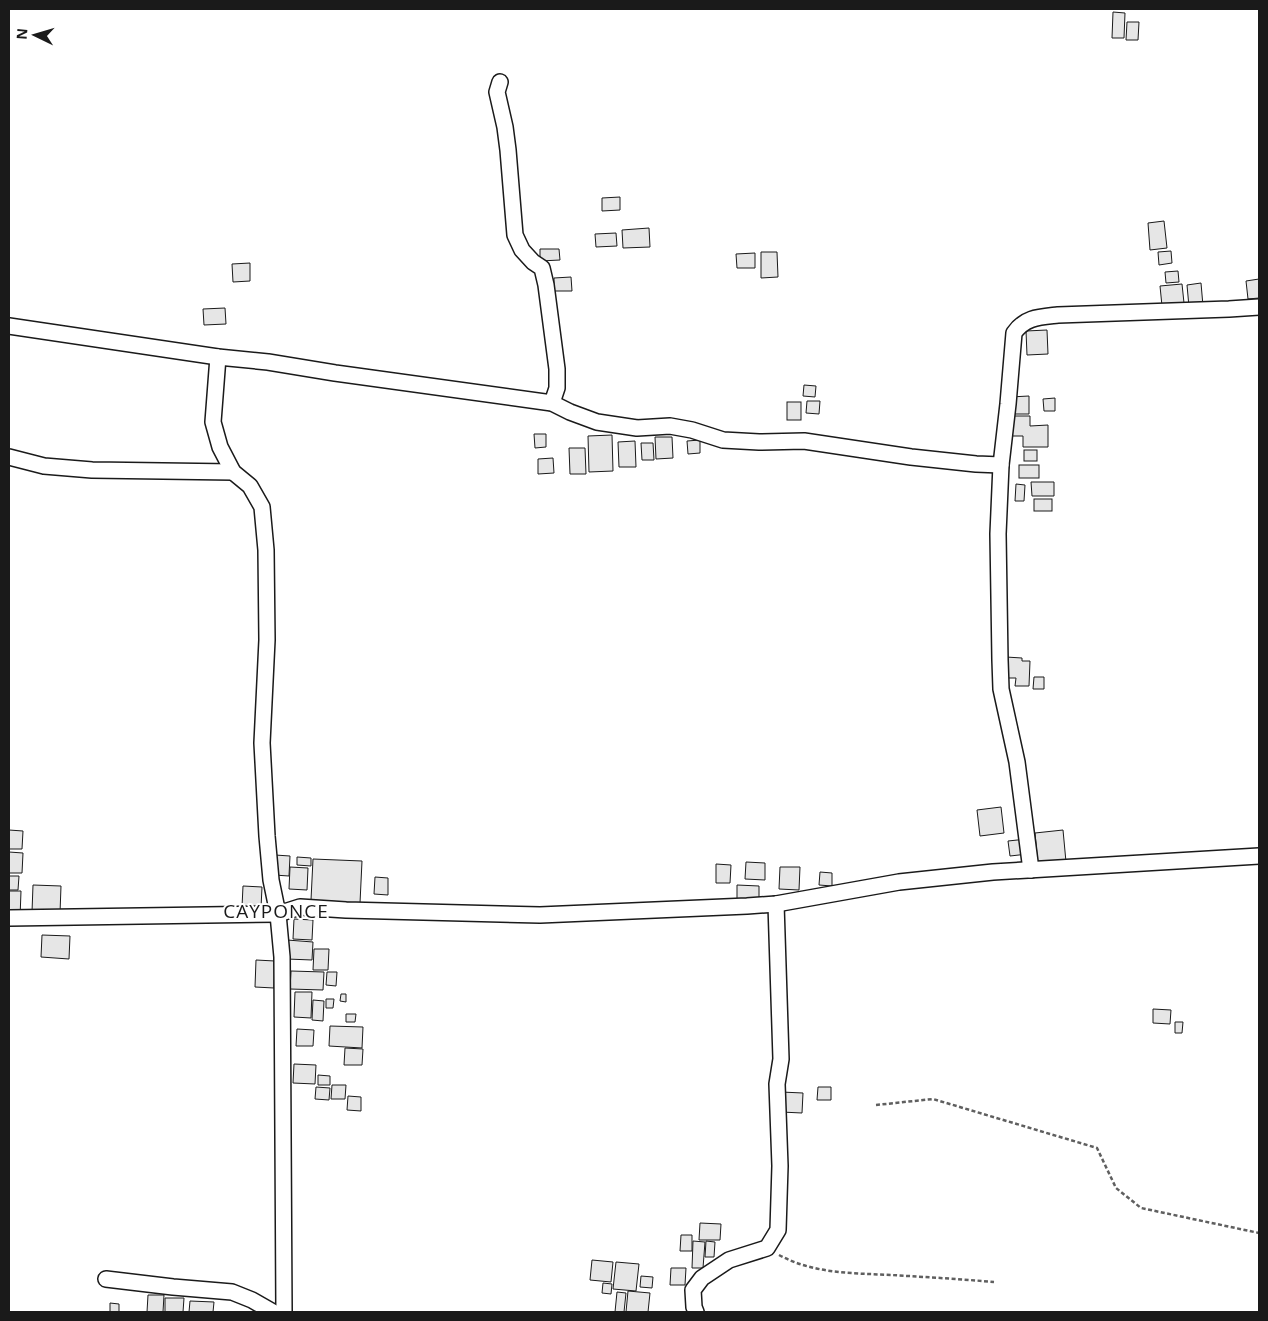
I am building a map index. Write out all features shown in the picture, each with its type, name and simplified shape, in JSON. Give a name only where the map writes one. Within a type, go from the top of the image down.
[{"type":"street","points":[[500,82],[498,92],[508,150],[514,235],[522,250],[542,268],[546,285],[557,369],[557,388],[552,402]]},
{"type":"street","points":[[1032,870],[1017,762],[1001,689],[998,534],[1001,465],[1014,333],[1020,325],[1036,318],[1058,314],[1229,310],[1259,307]]},
{"type":"street","points":[[9,326],[218,357],[268,362],[552,402],[570,412],[597,422],[637,428],[670,426],[692,430],[723,440],[759,442],[804,441],[911,457],[1001,465]]},
{"type":"street","points":[[218,357],[213,422],[220,447],[233,472],[250,486],[262,507],[266,550],[267,640],[262,743],[271,880],[278,914],[282,957],[284,1312]]},
{"type":"street","points":[[9,457],[44,466],[92,470],[233,472]]},
{"type":"street","points":[[9,918],[278,914],[300,906],[346,910],[540,915],[647,911],[776,904],[899,882],[993,872],[1259,856]]},
{"type":"street","points":[[696,1312],[693,1290],[702,1278],[729,1260],[767,1248],[778,1230],[780,1166],[777,1084],[781,1059],[776,904]]},
{"type":"street","points":[[106,1278],[173,1287],[232,1292],[252,1300],[273,1312]]},
{"type":"path","points":[[876,1105],[933,1099],[1097,1148],[1116,1188],[1141,1208],[1259,1233]]},
{"type":"path","points":[[767,1248],[792,1262],[806,1267],[839,1272],[994,1282]]},
{"type":"building","points":[[1113,12],[1125,13],[1124,38],[1112,38]]},
{"type":"building","points":[[1127,22],[1139,22],[1138,40],[1126,40]]},
{"type":"building","points":[[620,197],[620,210],[602,211],[602,198]]},
{"type":"building","points":[[1164,221],[1167,248],[1150,250],[1148,223]]},
{"type":"building","points":[[649,228],[650,247],[623,248],[622,230]]},
{"type":"building","points":[[616,233],[617,246],[596,247],[595,234]]},
{"type":"building","points":[[540,249],[559,249],[560,260],[540,261]]},
{"type":"building","points":[[1171,251],[1172,263],[1159,265],[1158,252]]},
{"type":"building","points":[[761,252],[777,252],[778,277],[761,278]]},
{"type":"building","points":[[755,253],[755,268],[737,268],[736,254]]},
{"type":"building","points":[[250,263],[250,281],[233,282],[232,264]]},
{"type":"building","points":[[1178,271],[1179,282],[1166,283],[1165,272]]},
{"type":"building","points":[[571,277],[572,291],[554,291],[554,278]]},
{"type":"building","points":[[1259,279],[1259,298],[1248,299],[1246,281]]},
{"type":"building","points":[[1201,283],[1203,306],[1189,307],[1187,285]]},
{"type":"building","points":[[1182,284],[1184,303],[1162,306],[1160,286]]},
{"type":"building","points":[[225,308],[226,324],[204,325],[203,309]]},
{"type":"building","points":[[1047,330],[1048,354],[1027,355],[1026,331]]},
{"type":"building","points":[[804,385],[816,386],[815,397],[803,396]]},
{"type":"building","points":[[1029,396],[1029,414],[1011,414],[1010,397]]},
{"type":"building","points":[[1055,398],[1055,411],[1044,411],[1043,399]]},
{"type":"building","points":[[807,401],[820,401],[819,414],[806,413]]},
{"type":"building","points":[[787,402],[801,402],[801,420],[787,420]]},
{"type":"building","points":[[1008,416],[1030,416],[1030,426],[1048,425],[1048,447],[1023,447],[1023,436],[1008,436]]},
{"type":"building","points":[[534,434],[546,434],[546,447],[535,448]]},
{"type":"building","points":[[612,435],[613,471],[589,472],[588,436]]},
{"type":"building","points":[[655,437],[672,437],[673,458],[656,459]]},
{"type":"building","points":[[700,440],[700,453],[688,454],[687,441]]},
{"type":"building","points":[[635,441],[636,467],[619,467],[618,442]]},
{"type":"building","points":[[641,443],[653,443],[654,460],[642,460]]},
{"type":"building","points":[[569,448],[585,448],[586,474],[570,474]]},
{"type":"building","points":[[1024,450],[1037,450],[1037,461],[1024,461]]},
{"type":"building","points":[[553,458],[554,473],[538,474],[538,459]]},
{"type":"building","points":[[1019,465],[1039,465],[1039,478],[1019,478]]},
{"type":"building","points":[[1031,482],[1054,482],[1054,496],[1032,496]]},
{"type":"building","points":[[1016,484],[1025,485],[1024,501],[1015,501]]},
{"type":"building","points":[[1034,499],[1052,499],[1052,511],[1034,511]]},
{"type":"building","points":[[1006,657],[1022,658],[1022,661],[1030,661],[1029,686],[1015,686],[1016,678],[1005,678]]},
{"type":"building","points":[[1034,677],[1044,677],[1044,689],[1033,689]]},
{"type":"building","points":[[1001,807],[1004,833],[980,836],[977,810]]},
{"type":"building","points":[[9,830],[23,831],[22,849],[9,849]]},
{"type":"building","points":[[1063,830],[1066,862],[1038,865],[1035,833]]},
{"type":"building","points":[[1027,839],[1028,854],[1010,856],[1008,841]]},
{"type":"building","points":[[9,852],[23,853],[22,873],[9,873]]},
{"type":"building","points":[[275,855],[290,856],[289,876],[274,875]]},
{"type":"building","points":[[297,857],[311,858],[311,866],[297,865]]},
{"type":"building","points":[[313,859],[362,861],[360,903],[311,900]]},
{"type":"building","points":[[746,862],[765,863],[765,880],[745,879]]},
{"type":"building","points":[[716,864],[731,865],[730,883],[716,883]]},
{"type":"building","points":[[290,867],[308,868],[307,890],[289,889]]},
{"type":"building","points":[[780,867],[800,867],[799,890],[779,889]]},
{"type":"building","points":[[820,872],[832,873],[832,886],[819,885]]},
{"type":"building","points":[[9,876],[19,876],[18,890],[9,890]]},
{"type":"building","points":[[375,877],[388,878],[388,895],[374,894]]},
{"type":"building","points":[[33,885],[61,886],[60,913],[32,912]]},
{"type":"building","points":[[737,885],[759,886],[759,901],[737,900]]},
{"type":"building","points":[[243,886],[262,887],[261,908],[242,907]]},
{"type":"building","points":[[9,891],[21,891],[20,918],[9,917]]},
{"type":"building","points":[[294,919],[313,920],[312,940],[293,939]]},
{"type":"building","points":[[42,935],[70,936],[69,959],[41,957]]},
{"type":"building","points":[[287,940],[313,942],[312,960],[287,959]]},
{"type":"building","points":[[314,949],[329,949],[328,970],[313,970]]},
{"type":"building","points":[[256,960],[275,961],[274,988],[255,987]]},
{"type":"building","points":[[291,971],[324,972],[323,990],[290,989]]},
{"type":"building","points":[[327,972],[337,972],[336,986],[326,985]]},
{"type":"building","points":[[295,992],[312,992],[311,1018],[294,1017]]},
{"type":"building","points":[[341,994],[346,994],[346,1002],[340,1001]]},
{"type":"building","points":[[326,999],[334,999],[333,1008],[326,1008]]},
{"type":"building","points":[[313,1000],[324,1001],[323,1021],[312,1020]]},
{"type":"building","points":[[1153,1009],[1171,1010],[1170,1024],[1153,1023]]},
{"type":"building","points":[[346,1014],[356,1014],[355,1022],[346,1022]]},
{"type":"building","points":[[1175,1022],[1183,1022],[1182,1033],[1175,1033]]},
{"type":"building","points":[[330,1026],[363,1027],[362,1048],[329,1046]]},
{"type":"building","points":[[297,1029],[314,1030],[313,1046],[296,1046]]},
{"type":"building","points":[[345,1048],[363,1049],[362,1065],[344,1065]]},
{"type":"building","points":[[294,1064],[316,1065],[315,1084],[293,1083]]},
{"type":"building","points":[[318,1075],[330,1076],[330,1085],[318,1085]]},
{"type":"building","points":[[332,1085],[346,1085],[345,1099],[331,1099]]},
{"type":"building","points":[[316,1087],[330,1088],[329,1100],[315,1099]]},
{"type":"building","points":[[818,1087],[831,1087],[831,1100],[817,1100]]},
{"type":"building","points":[[781,1092],[803,1093],[802,1113],[781,1112]]},
{"type":"building","points":[[348,1096],[361,1097],[361,1111],[347,1110]]},
{"type":"building","points":[[700,1223],[721,1224],[720,1240],[699,1240]]},
{"type":"building","points":[[681,1235],[692,1235],[692,1251],[680,1251]]},
{"type":"building","points":[[693,1241],[705,1242],[703,1268],[692,1268]]},
{"type":"building","points":[[706,1241],[715,1242],[714,1257],[705,1257]]},
{"type":"building","points":[[592,1260],[613,1262],[611,1282],[590,1280]]},
{"type":"building","points":[[616,1262],[639,1264],[636,1291],[613,1289]]},
{"type":"building","points":[[671,1268],[686,1268],[685,1285],[670,1285]]},
{"type":"building","points":[[641,1276],[653,1277],[652,1288],[640,1287]]},
{"type":"building","points":[[603,1283],[612,1284],[611,1294],[602,1293]]},
{"type":"building","points":[[628,1291],[650,1293],[648,1312],[626,1312]]},
{"type":"building","points":[[617,1292],[626,1293],[624,1312],[615,1312]]},
{"type":"building","points":[[148,1295],[164,1295],[163,1312],[147,1312]]},
{"type":"building","points":[[165,1298],[184,1298],[183,1312],[165,1312]]},
{"type":"building","points":[[190,1301],[214,1302],[213,1312],[189,1312]]},
{"type":"building","points":[[110,1303],[119,1304],[119,1312],[110,1312]]},
{"type":"district","name":"CAYPONCE","points":[[276,911]]}]
